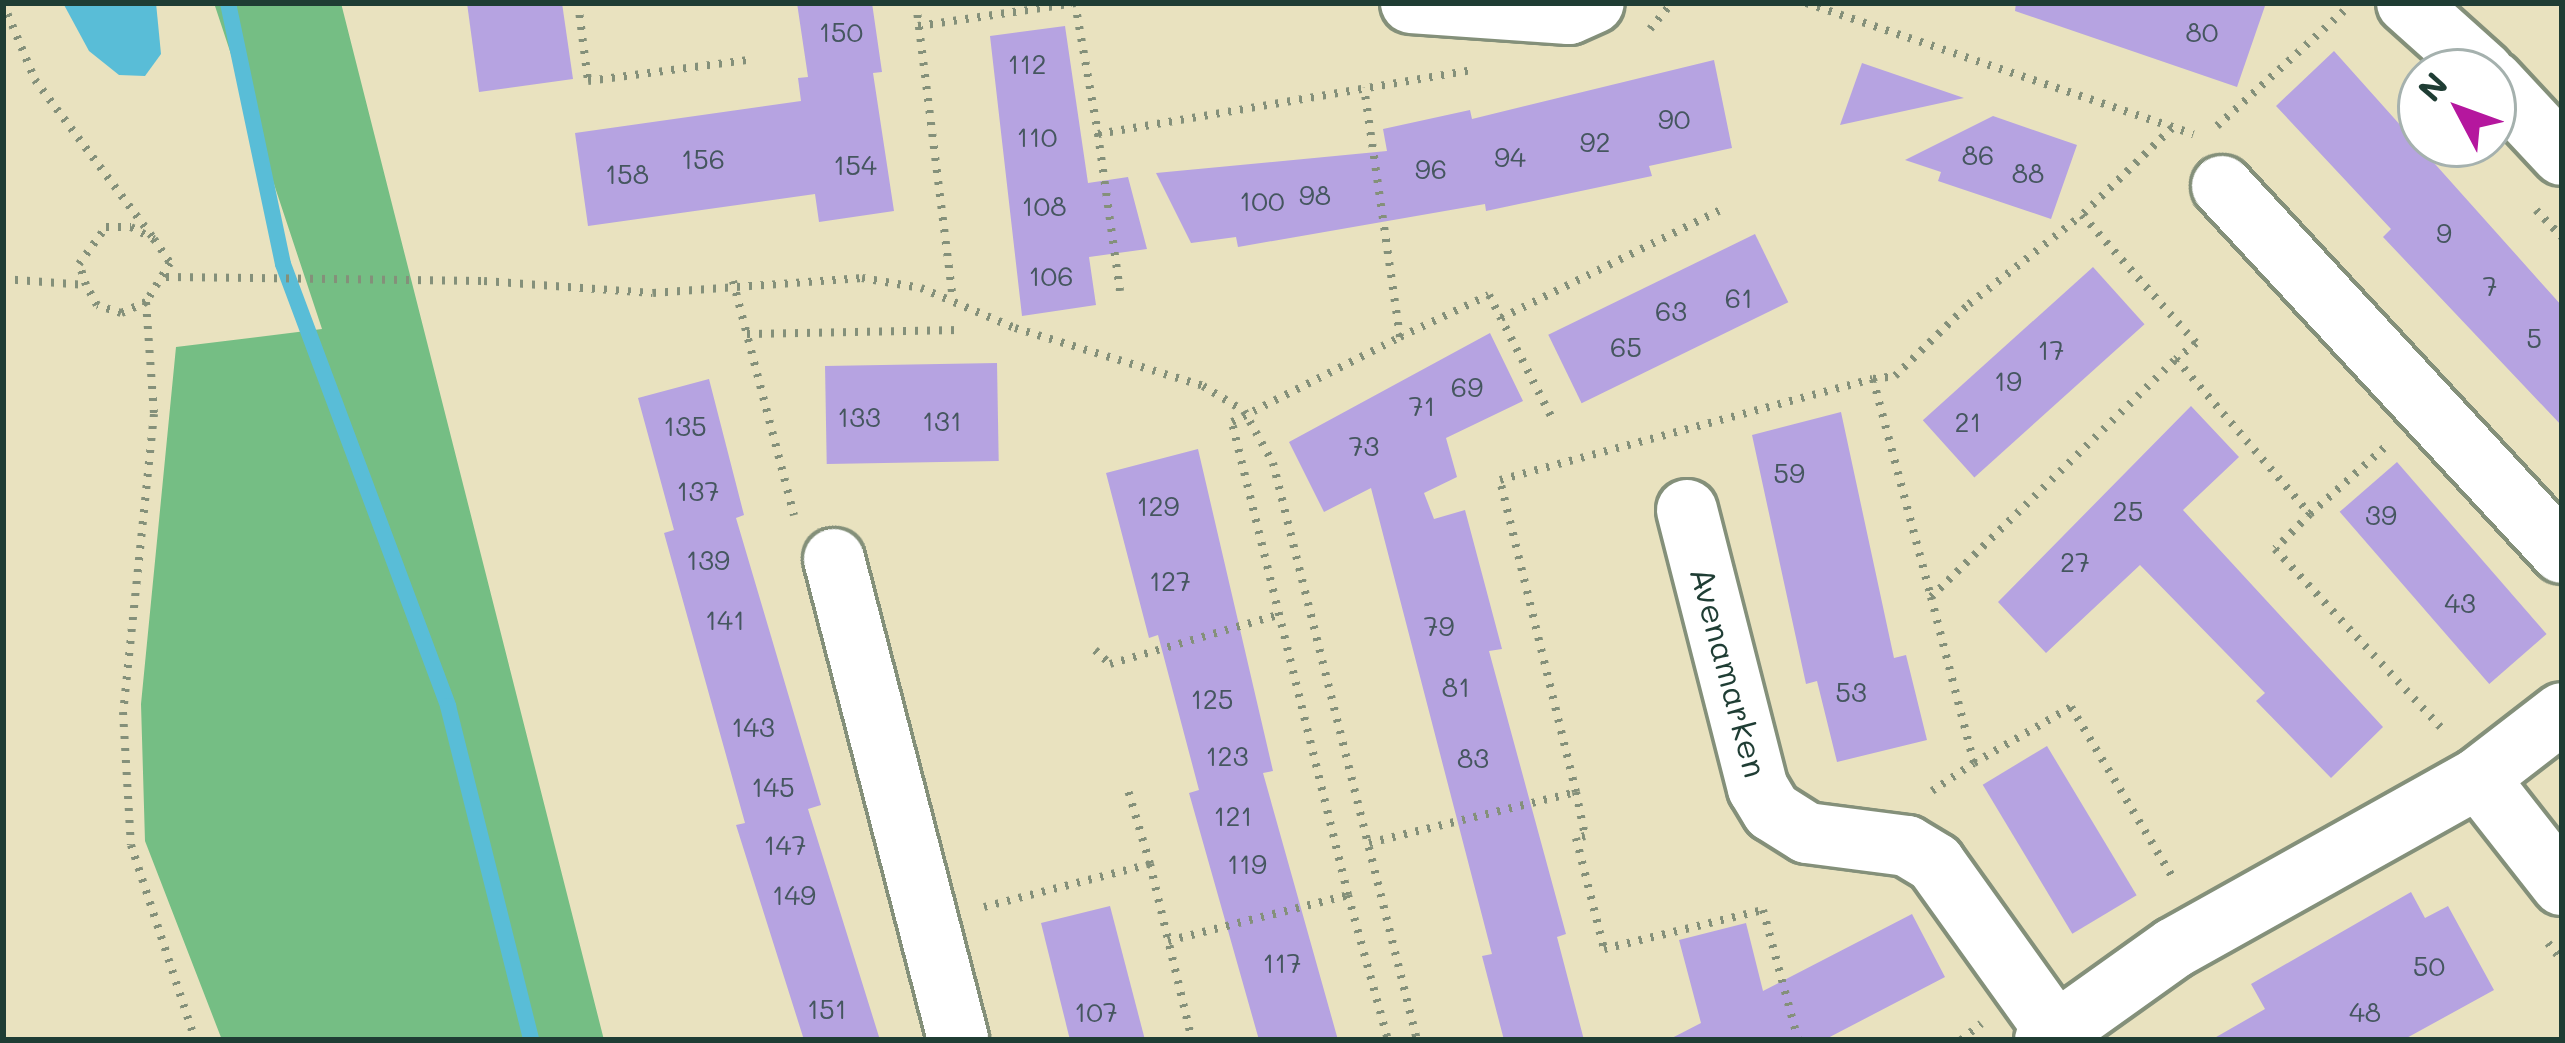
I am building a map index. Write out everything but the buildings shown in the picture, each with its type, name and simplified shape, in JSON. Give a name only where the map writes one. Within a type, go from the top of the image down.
[{"type":"street","points":[[1412,3],[1613,20]]},
{"type":"street","points":[[2407,3],[2457,48]]},
{"type":"street","points":[[2517,107],[2562,155]]},
{"type":"street","points":[[2213,162],[2428,409],[2562,553]]},
{"type":"street","name":"Avenamarken","points":[[1687,510],[1758,788],[1772,811],[1807,833],[1906,847],[1935,863],[2042,1020]]},
{"type":"street","points":[[834,559],[958,1040]]},
{"type":"street","points":[[2042,1020],[2174,948],[2473,750],[2562,713]]},
{"type":"street","points":[[2473,750],[2562,885]]},
{"type":"path","points":[[3,3],[34,80],[154,239],[170,263],[166,277],[146,302],[122,313],[97,305],[79,264],[106,227],[131,227],[154,239]]},
{"type":"path","points":[[594,3],[578,4],[588,81],[747,60]]},
{"type":"path","points":[[916,3],[953,302]]},
{"type":"path","points":[[919,26],[1075,3],[1120,291]]},
{"type":"path","points":[[1613,20],[1672,3]]},
{"type":"path","points":[[2213,162],[2344,10]]},
{"type":"path","points":[[1098,134],[1482,68]]},
{"type":"path","points":[[1364,88],[1400,337]]},
{"type":"path","points":[[1798,1040],[1763,910],[1604,950],[1576,838],[1585,836],[1576,792],[1500,481],[1895,376],[1969,304],[2082,215],[2173,127]]},
{"type":"path","points":[[1501,318],[1725,208]]},
{"type":"path","points":[[1931,597],[2196,343],[2082,215]]},
{"type":"path","points":[[166,277],[328,277],[653,293],[733,281],[862,278],[953,302],[1203,386],[1244,411],[1273,464],[1418,1040]]},
{"type":"path","points":[[3,279],[86,285]]},
{"type":"path","points":[[733,281],[799,532],[834,559]]},
{"type":"path","points":[[1388,1040],[1232,422],[1244,411],[1489,295],[1553,420]]},
{"type":"path","points":[[146,302],[154,414],[123,712],[131,845],[195,1040]]},
{"type":"path","points":[[747,334],[958,330]]},
{"type":"path","points":[[2176,359],[2310,514]]},
{"type":"path","points":[[1873,379],[1975,763]]},
{"type":"path","points":[[2428,409],[2275,549],[2450,736],[2473,750]]},
{"type":"path","points":[[1095,650],[1110,664],[1278,615]]},
{"type":"path","points":[[1919,800],[2071,707],[2179,887],[2161,899]]},
{"type":"path","points":[[1128,790],[1192,1040]]},
{"type":"path","points":[[1369,843],[1576,792]]},
{"type":"path","points":[[973,910],[1150,863]]},
{"type":"path","points":[[1168,940],[1348,895]]},
{"type":"path","points":[[1961,1040],[2042,1020]]},
{"type":"green space","points":[[214,3],[341,3],[604,1040],[222,1040],[145,841],[141,704],[176,347],[322,329]]},
{"type":"water","points":[[63,3],[156,3],[161,54],[145,76],[119,75],[89,51]]},
{"type":"waterway","points":[[228,3],[283,264],[448,706],[531,1040]]}]
